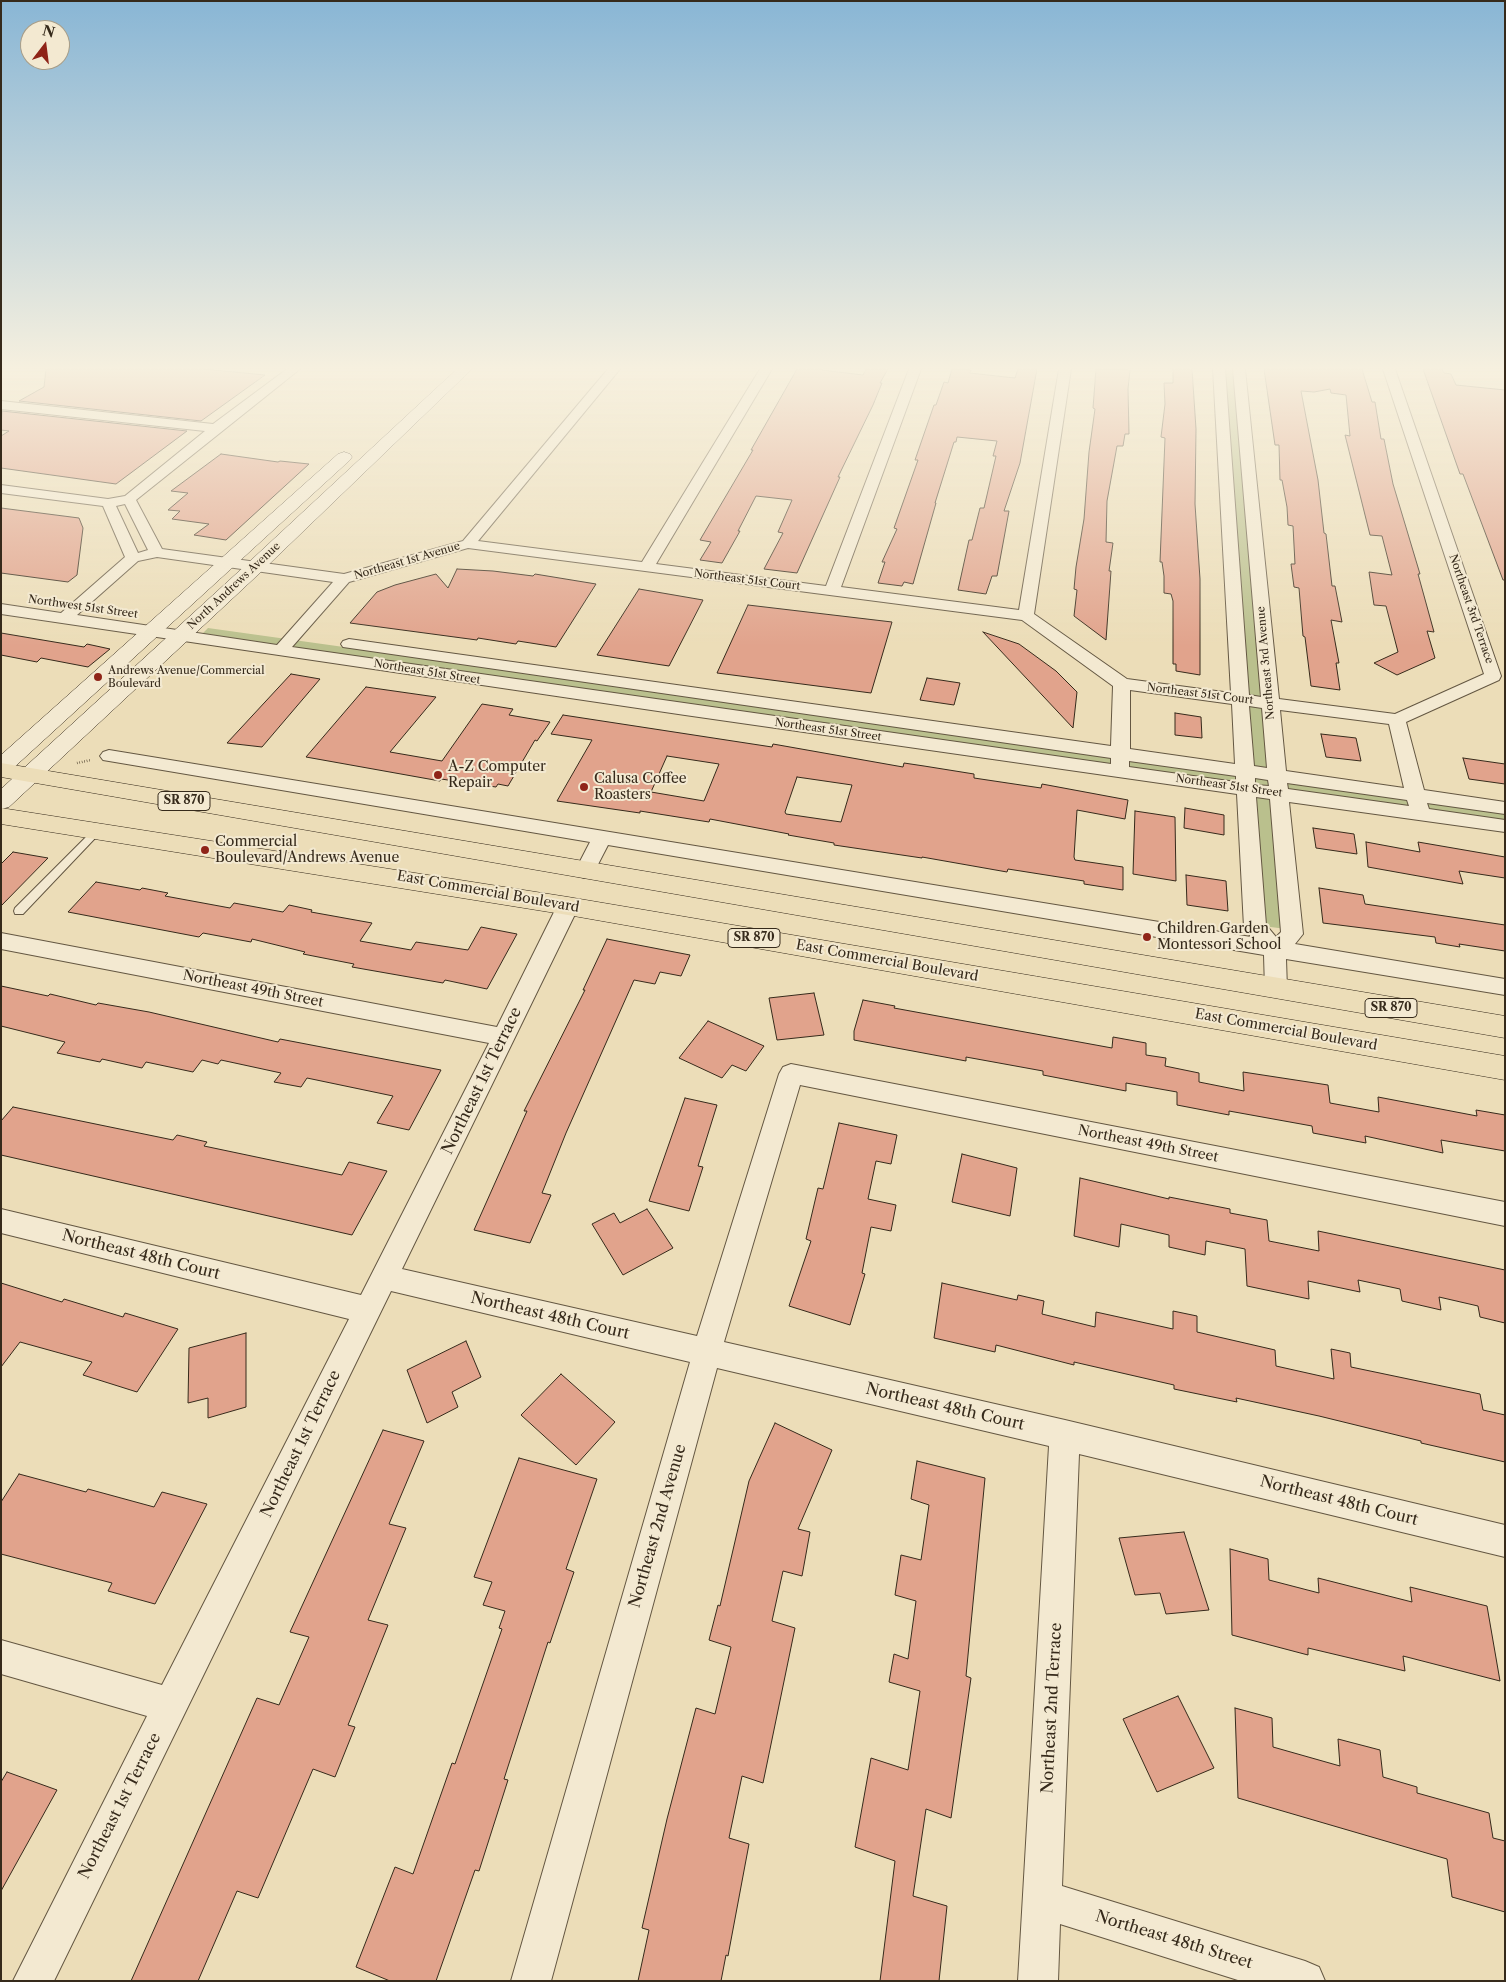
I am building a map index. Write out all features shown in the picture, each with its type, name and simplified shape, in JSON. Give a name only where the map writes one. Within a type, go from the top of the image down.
[{"type":"main road","name":"North Andrews Avenue","points":[[1,769],[339,461]]},
{"type":"main road","name":"North Andrews Avenue","points":[[1,802],[256,567],[367,461]]},
{"type":"main road","name":"SR 870","points":[[1,769],[585,871],[1505,1027]]},
{"type":"main road","name":"East Commercial Boulevard","points":[[1,816],[568,906],[1505,1068]]},
{"type":"main road","points":[[394,877],[420,867],[430,867],[533,883],[562,879],[585,871]]},
{"type":"main road","points":[[568,906],[613,894],[769,918],[784,916],[800,907]]},
{"type":"main road","points":[[987,978],[1007,969],[1020,968],[1218,1002],[1234,1003],[1258,998],[1276,988]]},
{"type":"main road","points":[[1296,1032],[1311,1021],[1327,1017],[1342,1017],[1505,1045]]},
{"type":"street","points":[[1,490],[108,503],[129,499],[175,461]]},
{"type":"street","name":"Northeast 1st Avenue","points":[[281,650],[344,579],[468,544],[537,461]]},
{"type":"street","points":[[646,567],[710,461]]},
{"type":"street","points":[[832,591],[880,461]]},
{"type":"street","points":[[1050,461],[1026,616],[1122,684],[1120,762]]},
{"type":"street","name":"Northeast 3rd Avenue","points":[[1225,461],[1255,927],[1275,950],[1292,934],[1247,461]]},
{"type":"street","name":"Northeast 3rd Terrace","points":[[1397,720],[1499,676],[1422,461]]},
{"type":"street","points":[[1226,478],[1249,481]]},
{"type":"street","points":[[129,499],[157,553]]},
{"type":"street","points":[[108,503],[133,558]]},
{"type":"street","name":"Northeast 51st Court","points":[[468,544],[1026,616]]},
{"type":"street","points":[[65,618],[133,558],[157,553],[344,579]]},
{"type":"street","name":"Northwest 51st Street","points":[[1,596],[80,606],[158,625]]},
{"type":"street","name":"Northwest 51st Street","points":[[1,609],[65,618],[158,625]]},
{"type":"street","name":"Northeast 51st Street","points":[[158,625],[188,629],[293,636],[693,693],[1120,762],[1418,804],[1505,808]]},
{"type":"street","name":"Northeast 51st Street","points":[[188,629],[281,650],[685,710],[1120,762]]},
{"type":"street","name":"Northeast 51st Court","points":[[1122,684],[1397,720]]},
{"type":"street","points":[[685,710],[693,693]]},
{"type":"street","points":[[1397,720],[1418,804]]},
{"type":"street","points":[[108,756],[1505,987]]},
{"type":"street","name":"Northeast 51st Street","points":[[1418,804],[1505,826]]},
{"type":"street","points":[[585,871],[602,838]]},
{"type":"street","name":"Northeast 1st Terrace","points":[[33,1981],[568,906]]},
{"type":"street","name":"Northeast 49th Street","points":[[1,941],[504,1037]]},
{"type":"street","points":[[1275,950],[1276,988]]},
{"type":"street","name":"Northeast 49th Street","points":[[791,1074],[1505,1214]]},
{"type":"street","name":"Northeast 2nd Avenue","points":[[531,1981],[707,1351],[791,1074]]},
{"type":"street","name":"Northeast 48th Court","points":[[1,1221],[368,1310]]},
{"type":"street","name":"Northeast 48th Court","points":[[384,1277],[1066,1435],[1505,1541]]},
{"type":"street","name":"Northeast 2nd Terrace","points":[[1038,1981],[1066,1435]]},
{"type":"street","points":[[1,1657],[170,1705]]},
{"type":"street","name":"Northeast 48th Street","points":[[1043,1899],[1305,1981]]},
{"type":"lane","points":[[19,911],[97,831]]},
{"type":"green space","points":[[1230,461],[1243,461],[1272,777],[1505,811],[1505,823],[1273,790],[1286,929],[1263,926],[1252,787],[201,635],[208,628],[1252,774]]},
{"type":"building","points":[[1,461],[146,461],[116,484],[1,468]]},
{"type":"building","points":[[211,461],[285,461],[309,464],[226,540],[194,535],[209,524],[172,519],[180,511],[168,510],[188,493],[171,491]]},
{"type":"building","points":[[746,461],[846,461],[797,573],[764,569],[783,533],[778,532],[792,500],[756,496],[738,531],[740,531],[722,563],[700,560],[711,542],[700,540]]},
{"type":"building","points":[[917,461],[948,461],[913,584],[904,582],[902,586],[878,583],[885,562],[882,562],[897,529],[894,528]]},
{"type":"building","points":[[995,461],[1020,461],[1004,511],[1009,511],[997,576],[992,576],[986,594],[958,590],[969,540],[972,540],[980,508],[984,508]]},
{"type":"building","points":[[1088,461],[1114,461],[1107,501],[1106,542],[1113,543],[1109,571],[1111,571],[1106,640],[1074,616],[1077,590],[1074,589],[1076,567],[1084,519]]},
{"type":"building","points":[[1164,461],[1196,461],[1195,504],[1200,579],[1200,675],[1176,671],[1176,664],[1173,664],[1173,601],[1171,594],[1164,593],[1164,576],[1162,562],[1160,562]]},
{"type":"building","points":[[1279,461],[1314,461],[1332,586],[1335,586],[1342,622],[1331,620],[1339,663],[1336,663],[1340,690],[1311,686],[1305,637],[1303,636],[1299,588],[1294,587],[1291,564],[1295,564],[1293,526],[1288,525],[1287,507],[1282,480],[1280,480]]},
{"type":"building","points":[[1352,461],[1388,461],[1434,632],[1427,631],[1435,658],[1397,675],[1374,663],[1398,652],[1386,606],[1374,605],[1369,572],[1392,575],[1382,536],[1370,535]]},
{"type":"building","points":[[1456,461],[1505,461],[1505,580],[1503,580],[1463,474],[1460,474]]},
{"type":"building","points":[[1,508],[79,518],[83,528],[77,575],[68,582],[1,573]]},
{"type":"building","points":[[457,569],[533,576],[535,574],[596,584],[556,647],[518,641],[516,644],[478,638],[477,640],[350,623],[377,592],[436,574],[448,588]]},
{"type":"building","points":[[639,589],[703,600],[669,666],[597,655]]},
{"type":"building","points":[[748,605],[892,622],[871,693],[717,673]]},
{"type":"building","points":[[983,632],[1019,644],[1056,671],[1077,692],[1073,728]]},
{"type":"building","points":[[1,633],[84,647],[87,644],[110,649],[88,667],[41,658],[37,662],[1,655]]},
{"type":"building","points":[[291,674],[320,679],[262,747],[227,743]]},
{"type":"building","points":[[927,678],[960,683],[954,705],[920,700]]},
{"type":"building","points":[[366,687],[436,697],[390,752],[442,761],[482,704],[513,709],[509,715],[550,722],[537,741],[535,740],[508,786],[498,784],[496,787],[441,779],[440,781],[306,757]]},
{"type":"building","points":[[1175,713],[1201,717],[1202,738],[1175,735]]},
{"type":"building","points":[[563,715],[772,747],[773,744],[903,767],[904,763],[924,766],[974,774],[974,778],[1041,788],[1042,784],[1128,800],[1125,819],[1077,810],[1074,857],[1075,860],[1123,867],[1123,890],[1084,884],[1084,881],[1008,869],[1007,872],[922,857],[834,845],[834,843],[710,819],[709,822],[557,801],[592,740],[551,734]],"holes":[[[667,756],[719,764],[704,801],[651,792]],[[797,777],[852,785],[841,822],[786,814],[785,812]]]},
{"type":"building","points":[[1321,734],[1356,738],[1361,761],[1326,757]]},
{"type":"building","points":[[1463,758],[1505,764],[1505,784],[1469,779]]},
{"type":"building","points":[[1185,808],[1224,815],[1224,835],[1184,828]]},
{"type":"building","points":[[1135,811],[1175,817],[1176,881],[1133,874]]},
{"type":"building","points":[[1313,828],[1354,834],[1357,854],[1316,848]]},
{"type":"building","points":[[1366,842],[1420,852],[1418,842],[1505,857],[1505,878],[1459,871],[1463,884],[1368,867]]},
{"type":"building","points":[[13,852],[48,858],[1,906],[1,864]]},
{"type":"building","points":[[1186,875],[1226,881],[1228,911],[1187,905]]},
{"type":"building","points":[[96,882],[168,893],[165,896],[230,908],[234,903],[283,912],[289,905],[312,910],[311,912],[372,923],[360,941],[411,950],[416,942],[468,950],[481,927],[517,934],[487,989],[445,980],[443,983],[352,967],[354,964],[303,954],[305,952],[252,939],[251,942],[203,933],[199,937],[68,912]]},
{"type":"building","points":[[1319,888],[1363,895],[1365,904],[1505,925],[1505,951],[1459,944],[1460,947],[1436,943],[1435,937],[1323,923]]},
{"type":"building","points":[[607,939],[690,955],[681,976],[660,972],[655,984],[634,980],[566,1133],[542,1193],[551,1195],[530,1243],[474,1230],[527,1111],[524,1111],[585,990],[583,990]]},
{"type":"building","points":[[1,986],[48,996],[50,994],[96,1005],[98,1003],[149,1012],[278,1042],[280,1039],[441,1070],[409,1130],[377,1123],[393,1096],[307,1078],[301,1087],[274,1082],[281,1073],[221,1060],[218,1064],[202,1060],[193,1072],[146,1062],[142,1068],[102,1059],[100,1062],[57,1053],[65,1042],[1,1026]]},
{"type":"building","points":[[814,993],[824,1035],[777,1040],[769,998]]},
{"type":"building","points":[[863,1000],[895,1006],[894,1008],[1112,1048],[1113,1037],[1146,1043],[1146,1055],[1166,1058],[1165,1066],[1199,1073],[1199,1082],[1244,1091],[1243,1072],[1328,1085],[1330,1103],[1379,1112],[1378,1097],[1477,1116],[1476,1110],[1505,1115],[1505,1151],[1441,1140],[1443,1153],[1365,1136],[1366,1143],[1313,1133],[1312,1126],[1229,1111],[1229,1115],[1177,1105],[1177,1092],[1126,1083],[1126,1091],[1043,1075],[1043,1071],[966,1057],[966,1061],[854,1040],[854,1031]]},
{"type":"building","points":[[708,1021],[764,1046],[746,1071],[732,1065],[722,1078],[679,1058]]},
{"type":"building","points":[[685,1098],[717,1105],[698,1166],[703,1167],[689,1211],[649,1201]]},
{"type":"building","points":[[13,1107],[173,1140],[177,1135],[207,1142],[204,1146],[342,1175],[349,1162],[387,1171],[352,1235],[1,1155],[1,1121]]},
{"type":"building","points":[[839,1123],[897,1135],[891,1164],[876,1161],[868,1199],[896,1205],[891,1231],[871,1227],[862,1273],[865,1274],[850,1325],[789,1306],[811,1241],[806,1239],[818,1188],[823,1189]]},
{"type":"building","points":[[962,1154],[1017,1168],[1010,1216],[952,1202]]},
{"type":"building","points":[[1080,1178],[1169,1199],[1169,1197],[1230,1209],[1230,1213],[1267,1220],[1269,1241],[1319,1251],[1318,1231],[1505,1270],[1505,1323],[1480,1317],[1478,1306],[1439,1297],[1441,1310],[1402,1301],[1400,1289],[1358,1280],[1360,1292],[1308,1281],[1309,1299],[1247,1286],[1245,1249],[1206,1241],[1205,1255],[1169,1247],[1169,1235],[1121,1224],[1119,1247],[1074,1236]]},
{"type":"building","points":[[647,1209],[673,1248],[623,1275],[592,1224],[614,1213],[620,1223]]},
{"type":"building","points":[[1,1283],[62,1302],[64,1299],[123,1317],[125,1313],[178,1329],[137,1392],[83,1375],[92,1362],[20,1342],[1,1367]]},
{"type":"building","points":[[942,1283],[1017,1300],[1018,1295],[1044,1301],[1042,1314],[1095,1327],[1096,1312],[1173,1329],[1173,1311],[1197,1316],[1197,1332],[1275,1350],[1276,1366],[1334,1379],[1331,1349],[1350,1353],[1351,1367],[1480,1394],[1483,1410],[1505,1415],[1505,1462],[1421,1443],[1421,1441],[1319,1416],[1236,1398],[1237,1402],[1174,1389],[1174,1385],[1074,1362],[1074,1365],[996,1345],[995,1352],[934,1338]]},
{"type":"building","points":[[246,1333],[246,1407],[208,1418],[208,1398],[188,1403],[189,1348]]},
{"type":"building","points":[[466,1341],[481,1377],[452,1392],[458,1407],[427,1423],[407,1370]]},
{"type":"building","points":[[561,1374],[615,1422],[576,1465],[521,1415]]},
{"type":"building","points":[[775,1423],[832,1450],[798,1529],[810,1532],[802,1576],[783,1571],[772,1621],[795,1628],[763,1783],[742,1776],[729,1838],[749,1844],[728,1956],[726,1955],[721,1981],[638,1981],[649,1930],[642,1928],[667,1819],[696,1708],[715,1714],[731,1647],[709,1640],[718,1605],[720,1606],[749,1481]]},
{"type":"building","points":[[383,1430],[424,1441],[389,1524],[406,1528],[368,1620],[388,1625],[348,1725],[355,1727],[335,1777],[313,1769],[258,1898],[237,1891],[198,1981],[131,1981],[257,1698],[279,1705],[309,1637],[290,1632]]},
{"type":"building","points":[[519,1458],[597,1479],[566,1569],[574,1572],[550,1643],[548,1642],[504,1779],[508,1780],[479,1871],[475,1870],[436,1981],[390,1981],[356,1967],[395,1867],[413,1874],[452,1763],[455,1764],[502,1629],[499,1628],[505,1611],[483,1605],[492,1582],[474,1577]]},
{"type":"building","points":[[917,1461],[985,1478],[966,1676],[971,1678],[951,1818],[926,1809],[913,1896],[947,1906],[939,1981],[880,1981],[895,1861],[855,1847],[871,1758],[908,1770],[920,1691],[889,1682],[894,1654],[908,1659],[916,1601],[895,1595],[901,1555],[921,1560],[929,1505],[911,1499]]},
{"type":"building","points":[[19,1474],[86,1492],[88,1489],[154,1507],[162,1492],[207,1504],[155,1604],[108,1591],[112,1583],[1,1554],[1,1502]]},
{"type":"building","points":[[1184,1532],[1209,1610],[1166,1614],[1160,1593],[1135,1595],[1119,1538]]},
{"type":"building","points":[[1230,1549],[1268,1559],[1269,1580],[1319,1593],[1318,1578],[1412,1602],[1410,1587],[1487,1606],[1500,1681],[1403,1656],[1405,1671],[1308,1648],[1308,1655],[1232,1635]]},
{"type":"building","points":[[1178,1696],[1214,1768],[1157,1792],[1123,1719]]},
{"type":"building","points":[[1235,1708],[1272,1718],[1273,1747],[1340,1766],[1338,1739],[1380,1750],[1383,1777],[1417,1787],[1417,1793],[1489,1813],[1493,1838],[1505,1841],[1505,1912],[1452,1897],[1447,1859],[1238,1798]]},
{"type":"building","points":[[7,1772],[57,1790],[1,1891],[1,1782]]},
{"type":"place","name":"Andrews Avenue/Commercial Boulevard","points":[[98,677]]},
{"type":"place","name":"A-Z Computer Repair","points":[[438,775]]},
{"type":"place","name":"Calusa Coffee Roasters","points":[[584,787]]},
{"type":"place","name":"Commercial Boulevard/Andrews Avenue","points":[[205,850]]},
{"type":"place","name":"Children Garden Montessori School","points":[[1147,937]]}]
